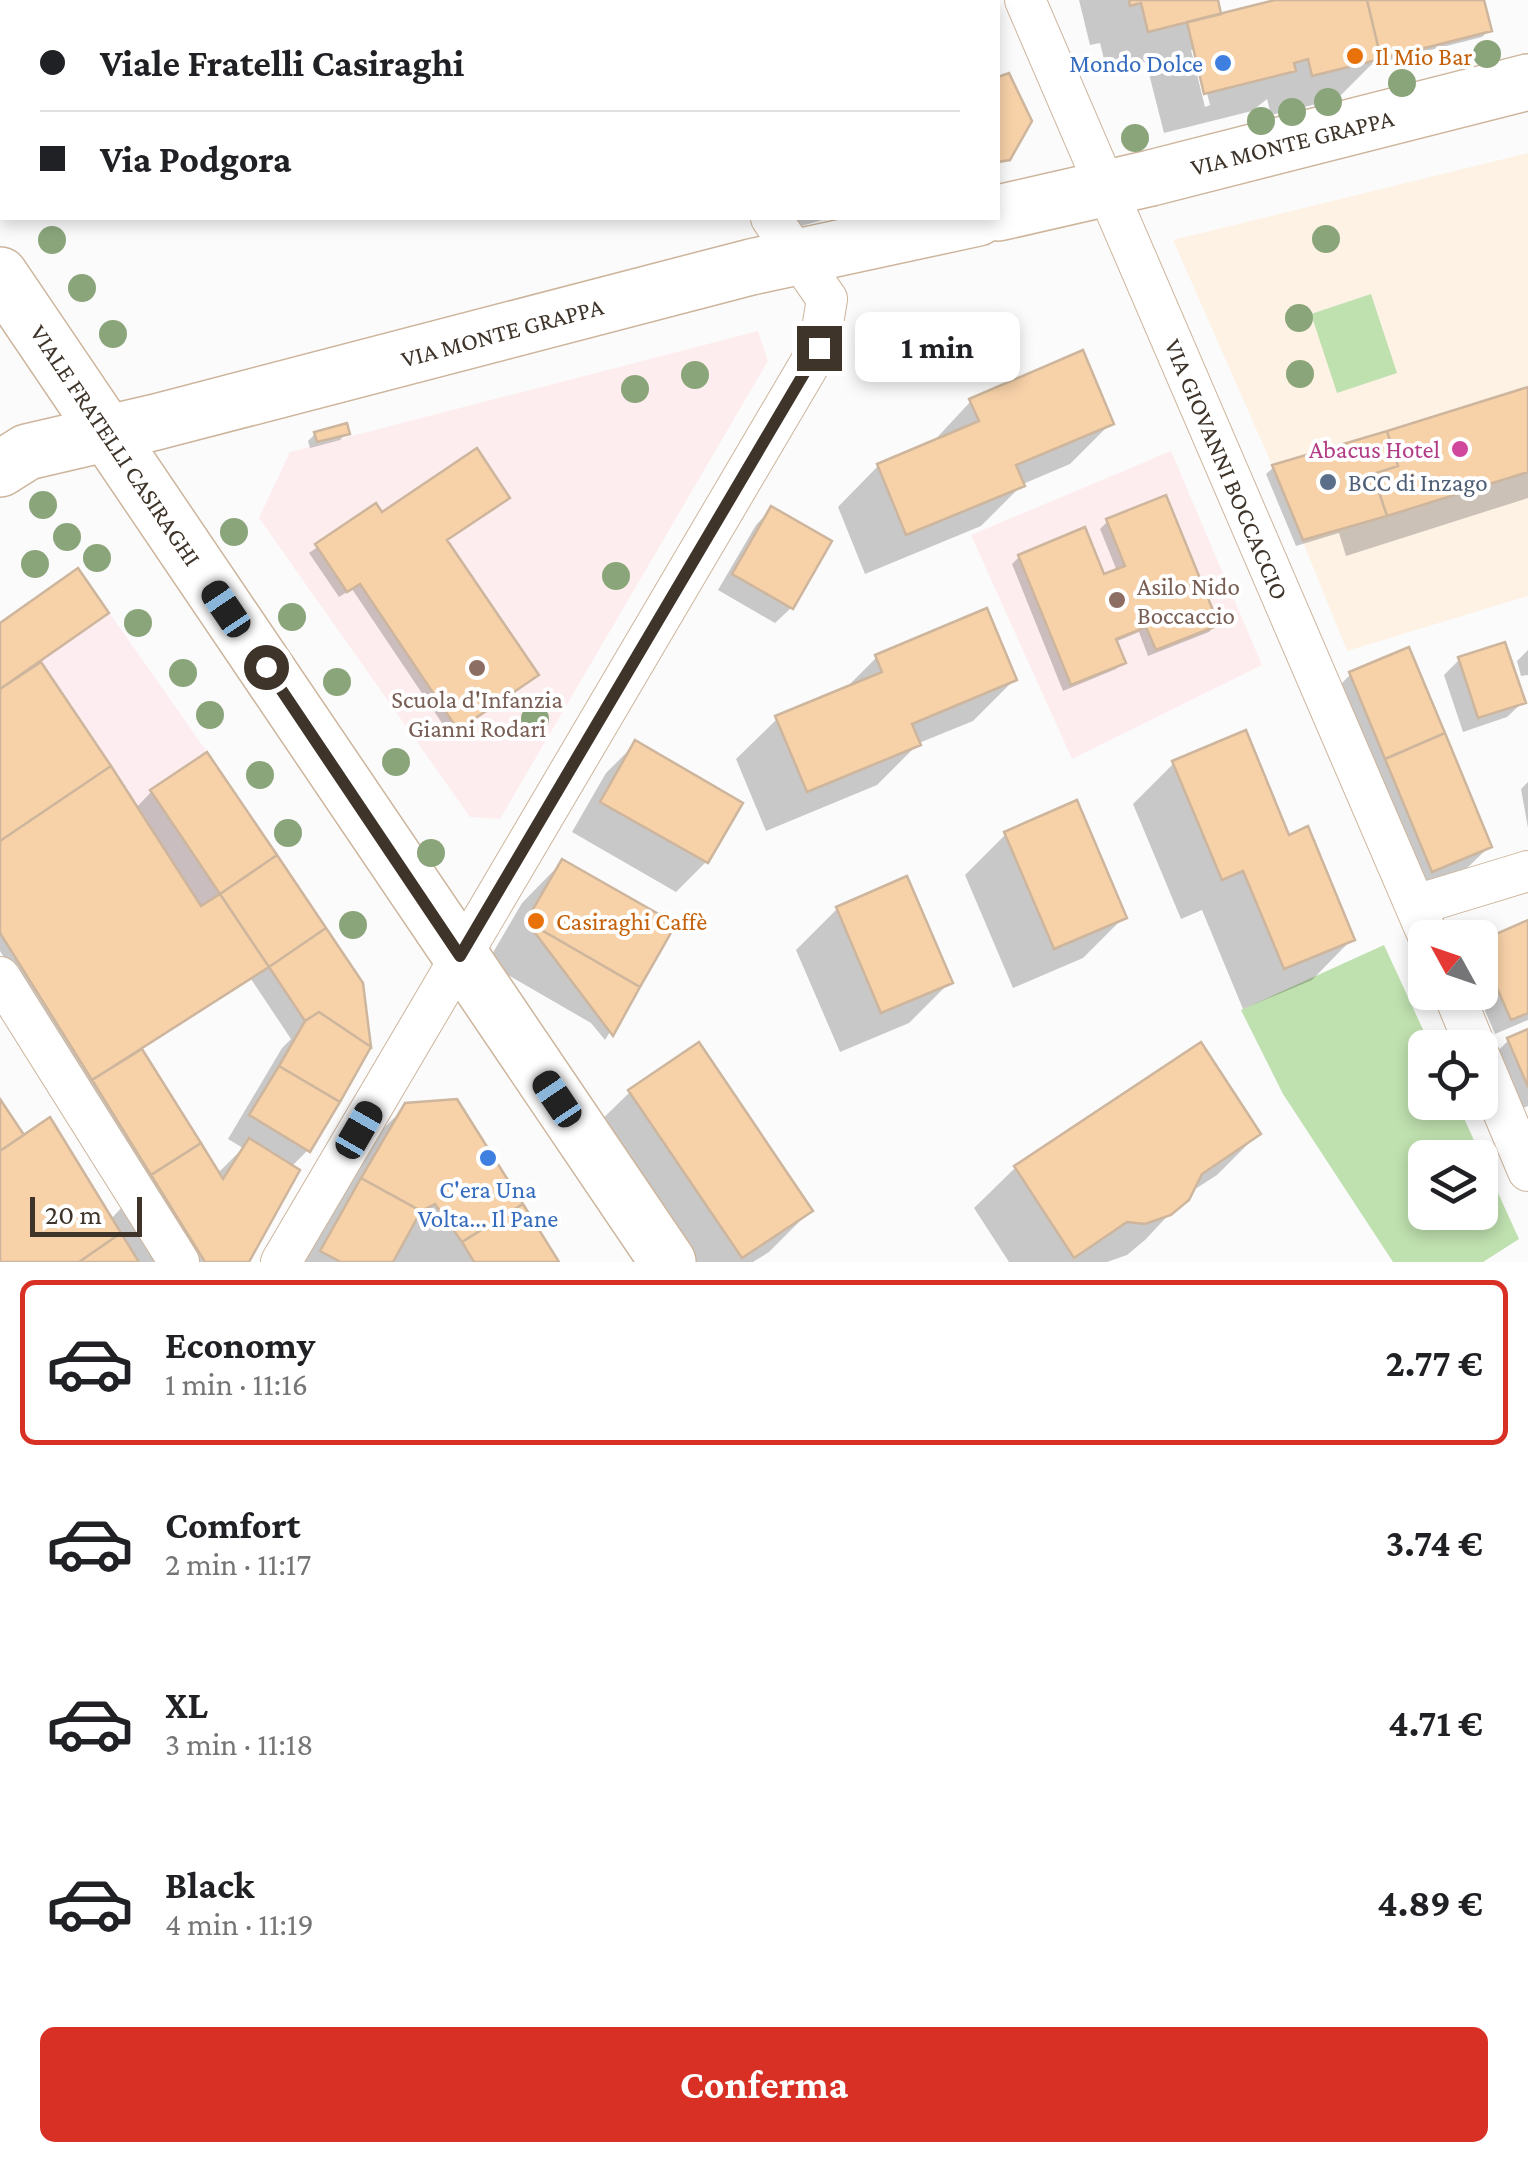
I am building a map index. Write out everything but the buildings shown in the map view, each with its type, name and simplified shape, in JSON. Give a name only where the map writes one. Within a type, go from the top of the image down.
[{"type":"main road","name":"VIA MONTE GRAPPA","points":[[1000,213],[1528,82]]},
{"type":"main road","name":"VIA MONTE GRAPPA","points":[[9,455],[108,434],[733,272],[785,237],[958,220]]},
{"type":"main road","name":"VIALE FRATELLI CASIRAGHI","points":[[0,275],[668,1262]]},
{"type":"street","name":"VIA GIOVANNI BOCCACCIO","points":[[1026,0],[1422,920]]},
{"type":"street","points":[[281,1262],[819,348],[827,300],[785,237]]},
{"type":"street","points":[[1424,920],[1528,871]]},
{"type":"street","points":[[0,977],[179,1262]]},
{"type":"street","points":[[1498,1100],[1528,1171]]},
{"type":"shaded area","points":[[1528,153],[1528,596],[1347,651],[1272,465],[1173,240]]},
{"type":"shaded area","name":"Scuola d'Infanzia Gianni Rodari","points":[[758,331],[768,361],[500,819],[470,817],[259,518],[290,452]]},
{"type":"shaded area","name":"Asilo Nido Boccaccio","points":[[1171,451],[1262,665],[1072,759],[971,535]]},
{"type":"shaded area","points":[[78,568],[207,752],[150,791],[269,967],[92,1080],[0,933],[0,623]]},
{"type":"green space","points":[[1371,294],[1397,373],[1337,393],[1311,314]]},
{"type":"green space","points":[[1384,945],[1408,997],[1408,1010],[1414,1010],[1423,1030],[1408,1030],[1408,1120],[1465,1120],[1474,1140],[1408,1140],[1408,1230],[1498,1230],[1498,1193],[1519,1239],[1483,1262],[1393,1262],[1283,1094],[1241,1010]]},
{"type":"place","name":"Il Mio Bar","points":[[1355,56]]},
{"type":"place","name":"Mondo Dolce","points":[[1223,63]]},
{"type":"place","name":"Abacus Hotel","points":[[1460,449]]},
{"type":"place","name":"BCC di Inzago","points":[[1328,482]]},
{"type":"place","name":"Asilo Nido Boccaccio","points":[[1117,600]]},
{"type":"place","name":"Scuola d'Infanzia Gianni Rodari","points":[[477,668]]},
{"type":"place","name":"Casiraghi Caffè","points":[[536,921]]},
{"type":"place","name":"C'era Una Volta... Il Pane","points":[[488,1158]]},
{"type":"route","points":[[266,667],[460,956],[819,348]]}]
